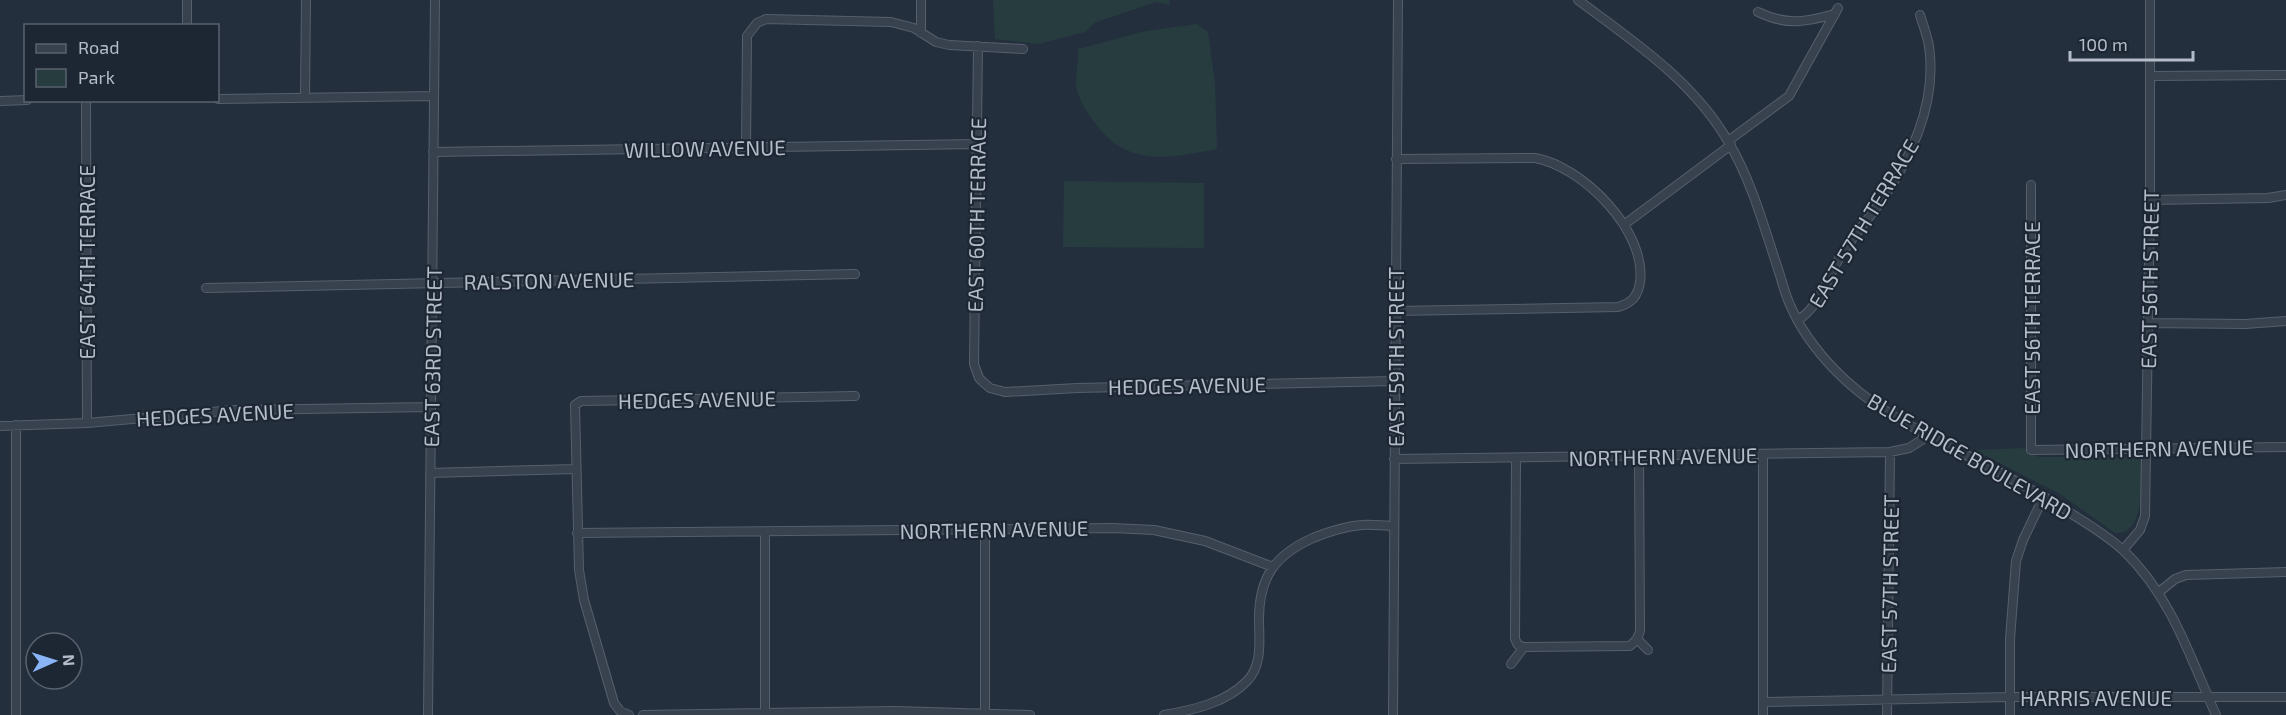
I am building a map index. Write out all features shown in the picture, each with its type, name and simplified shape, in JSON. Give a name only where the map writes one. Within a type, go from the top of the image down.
[{"type":"street","points":[[187,0],[187,24]]},
{"type":"street","points":[[305,98],[306,0]]},
{"type":"street","name":"EAST 63RD STREET","points":[[428,715],[435,0]]},
{"type":"street","points":[[921,0],[921,33]]},
{"type":"street","name":"EAST 59TH STREET","points":[[1393,715],[1398,0]]},
{"type":"street","name":"BLUE RIDGE BOULEVARD","points":[[1578,0],[1664,64],[1699,100],[1729,143],[1753,195],[1790,306],[1818,350],[1853,388],[1896,419],[2044,496],[2123,550],[2159,592],[2184,638],[2216,715]]},
{"type":"street","name":"EAST 56TH STREET","points":[[2123,550],[2140,530],[2145,516],[2149,323],[2150,0]]},
{"type":"street","points":[[1625,224],[1789,96],[1837,11],[1809,21],[1790,22],[1773,20],[1758,12]]},
{"type":"street","name":"EAST 57TH TERRACE","points":[[1798,320],[1811,311],[1841,254],[1882,200],[1914,143],[1928,101],[1931,80],[1929,44],[1920,15]]},
{"type":"street","points":[[746,148],[747,36],[757,23],[773,19],[891,22],[914,28],[936,42],[949,45],[1023,49]]},
{"type":"street","name":"EAST 60TH TERRACE","points":[[978,46],[974,364],[983,382]]},
{"type":"street","points":[[2151,76],[2286,75]]},
{"type":"street","points":[[219,99],[434,96]]},
{"type":"street","points":[[0,101],[24,100]]},
{"type":"street","name":"EAST 64TH TERRACE","points":[[86,102],[87,423]]},
{"type":"street","name":"WILLOW AVENUE","points":[[433,152],[976,144]]},
{"type":"street","points":[[1395,311],[1606,308],[1625,305],[1632,301],[1638,292],[1641,274],[1637,250],[1625,224],[1585,184],[1564,167],[1551,161],[1535,158],[1396,159]]},
{"type":"street","name":"EAST 56TH TERRACE","points":[[2031,185],[2031,450]]},
{"type":"street","points":[[2150,200],[2268,198],[2286,195]]},
{"type":"street","name":"RALSTON AVENUE","points":[[206,288],[855,274]]},
{"type":"street","points":[[2149,323],[2245,324],[2286,321]]},
{"type":"street","name":"HEDGES AVENUE","points":[[983,382],[990,388],[1005,392],[1077,388],[1395,381]]},
{"type":"street","name":"HEDGES AVENUE","points":[[576,469],[575,405],[581,401],[855,396]]},
{"type":"street","name":"HEDGES AVENUE","points":[[0,426],[87,423],[234,410],[431,407]]},
{"type":"street","points":[[16,425],[16,715]]},
{"type":"street","name":"NORTHERN AVENUE","points":[[1394,459],[1890,452],[1909,448],[1928,436]]},
{"type":"street","name":"NORTHERN AVENUE","points":[[2031,450],[2286,447]]},
{"type":"street","name":"EAST 57TH STREET","points":[[1887,715],[1890,452]]},
{"type":"street","points":[[1763,454],[1763,715]]},
{"type":"street","points":[[1516,458],[1515,639],[1518,645],[1524,647],[1630,646],[1637,639],[1640,631],[1639,456]]},
{"type":"street","points":[[430,473],[576,469],[579,570],[584,600],[617,707],[629,715]]},
{"type":"street","points":[[2010,715],[2010,639],[2016,561],[2044,496]]},
{"type":"street","points":[[1164,715],[1203,707],[1248,681],[1256,667],[1259,652],[1262,591],[1273,567],[1294,547],[1329,532],[1360,525],[1394,526]]},
{"type":"street","points":[[985,528],[985,714]]},
{"type":"street","name":"NORTHERN AVENUE","points":[[577,533],[1113,528],[1154,531],[1205,541],[1273,567]]},
{"type":"street","points":[[765,532],[765,714]]},
{"type":"street","points":[[2159,592],[2175,579],[2186,575],[2286,572]]},
{"type":"street","points":[[1637,639],[1648,650]]},
{"type":"street","points":[[1511,664],[1524,647]]},
{"type":"street","name":"HARRIS AVENUE","points":[[1763,702],[2010,697],[2286,697]]},
{"type":"street","points":[[644,715],[895,711],[1030,715]]},
{"type":"green space","points":[[993,0],[1169,0],[1170,5],[1156,2],[1094,23],[1085,32],[1039,44],[995,39]]},
{"type":"green space","points":[[1197,24],[1208,32],[1215,83],[1217,149],[1166,157],[1135,153],[1121,147],[1095,123],[1081,101],[1076,86],[1078,49],[1146,31]]},
{"type":"green space","points":[[1064,181],[1204,183],[1204,248],[1063,247]]},
{"type":"green space","points":[[2025,448],[2039,457],[2140,457],[2142,462],[2141,494],[2132,526],[2125,532],[2115,533],[2060,494],[1974,450]]}]
